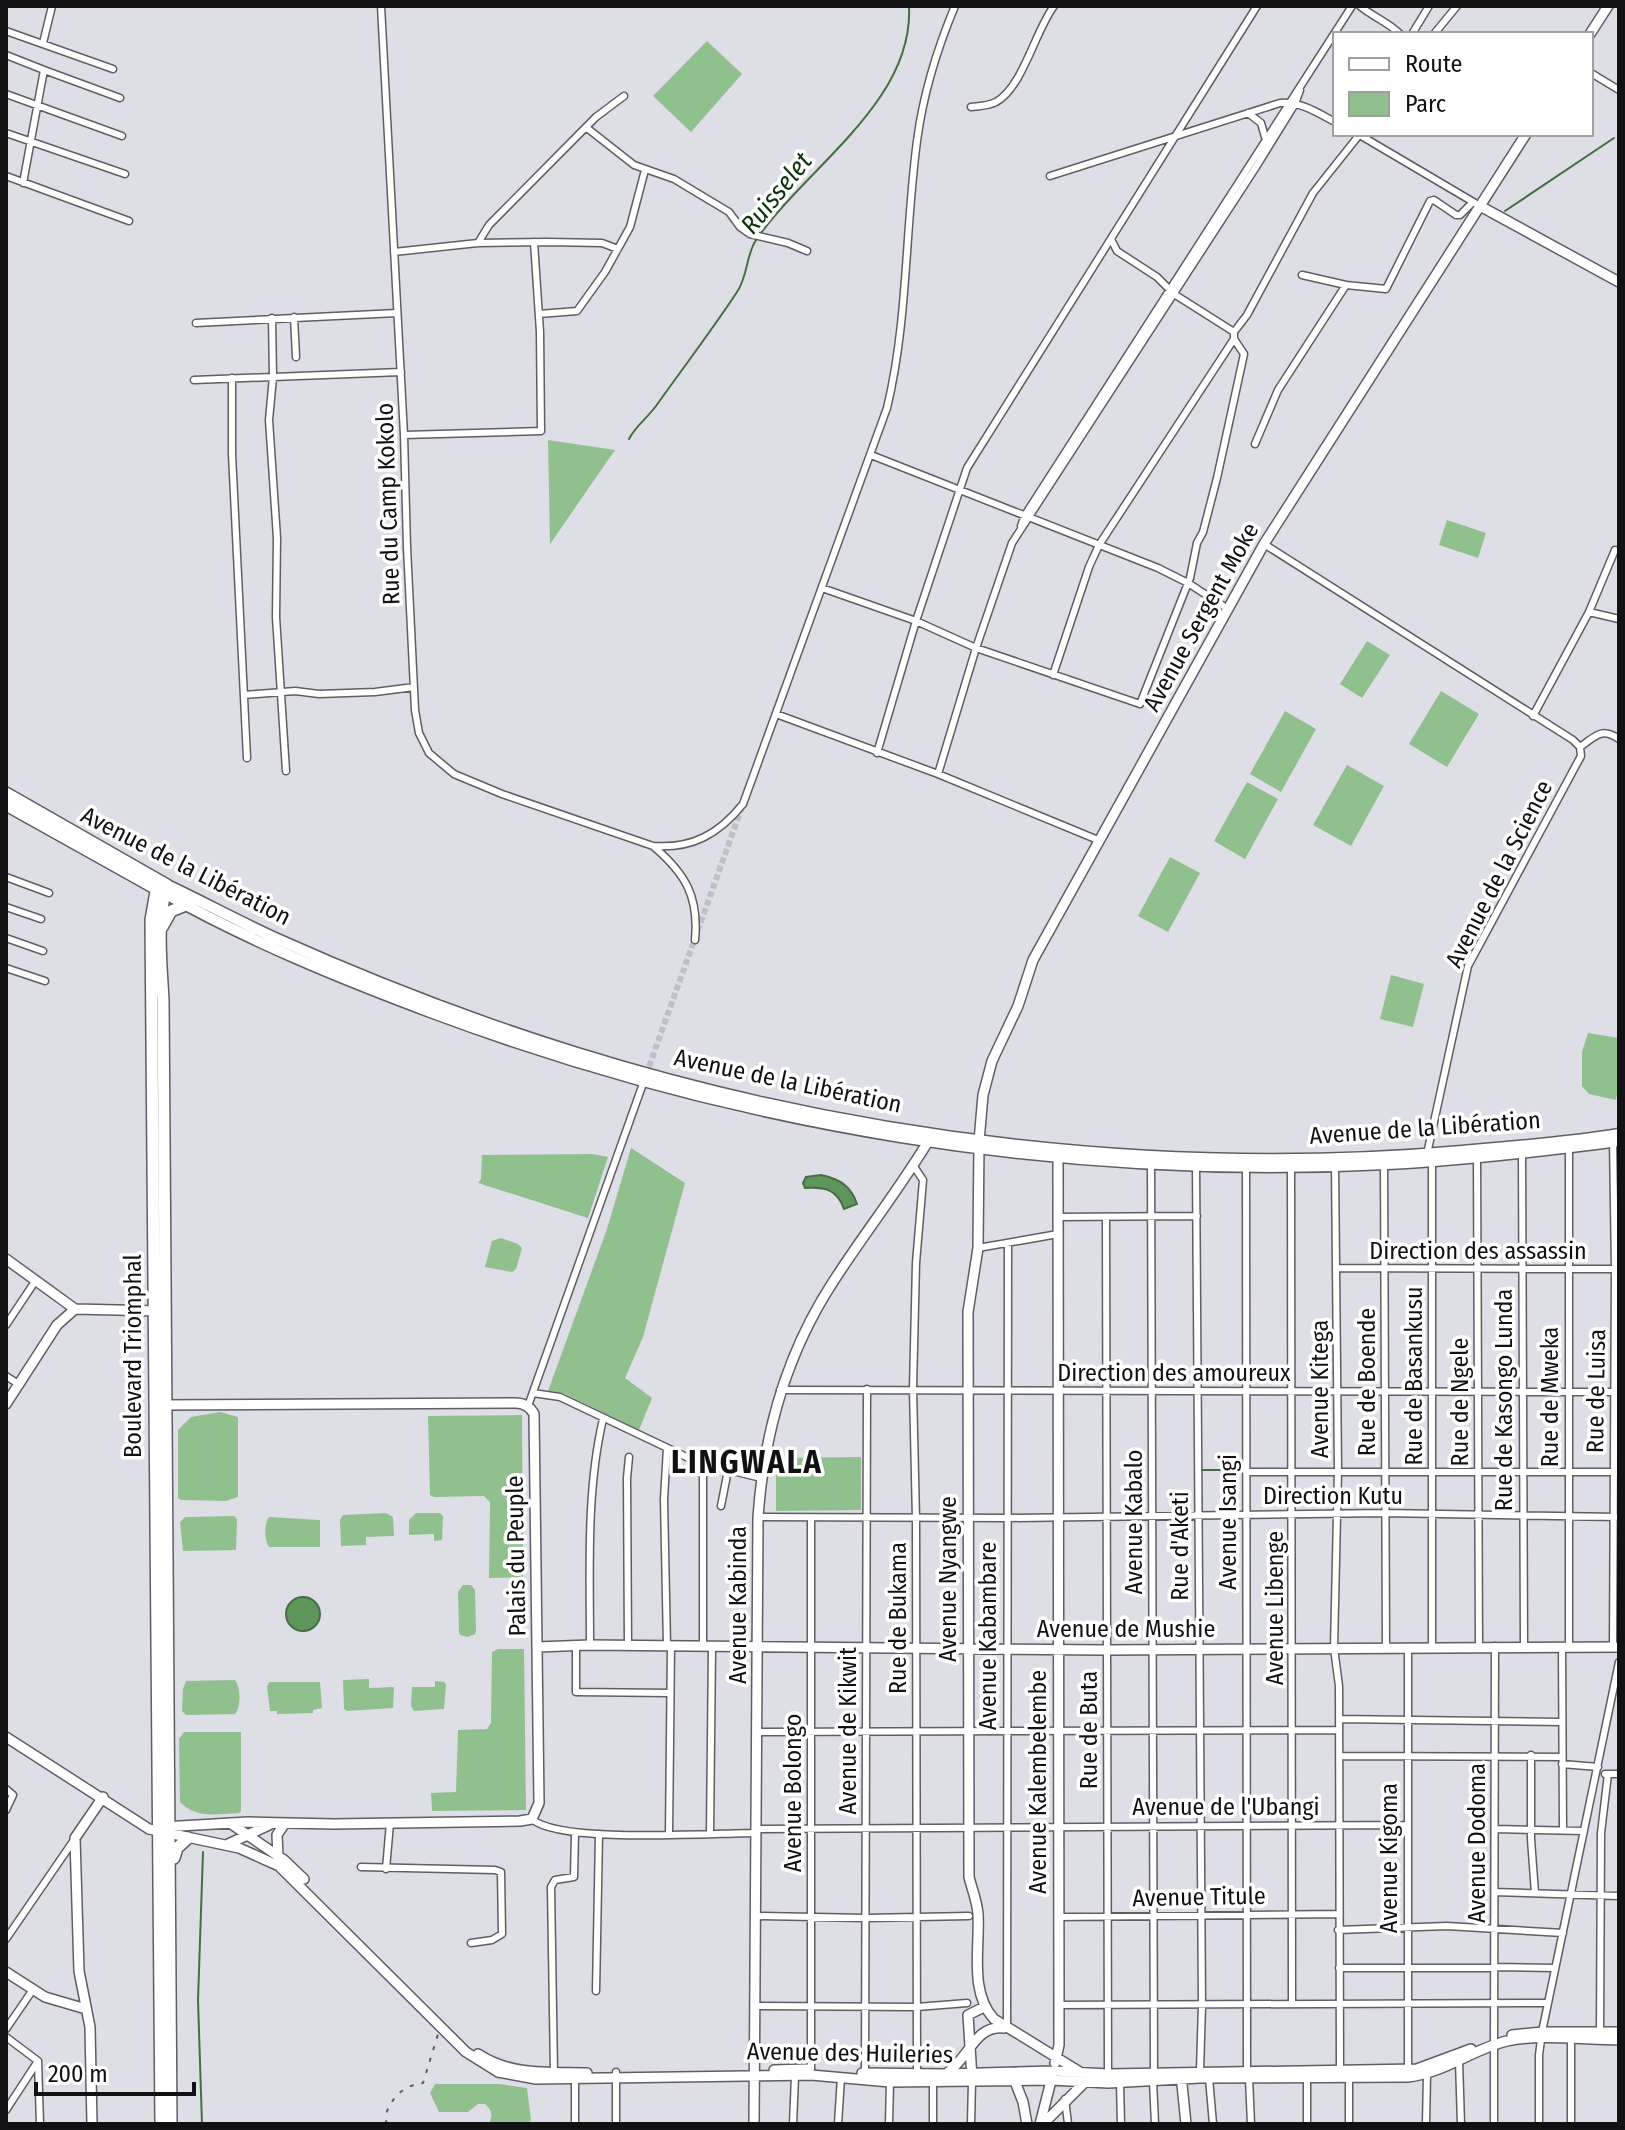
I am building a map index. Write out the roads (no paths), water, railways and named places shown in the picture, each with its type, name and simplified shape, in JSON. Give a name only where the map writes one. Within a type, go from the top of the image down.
[{"type":"highway","name":"Avenue de la Libération","points":[[6,793],[161,887]]},
{"type":"highway","name":"Avenue de la Libération","points":[[7,808],[140,881],[161,887]]},
{"type":"highway","points":[[140,881],[150,900],[151,920]]},
{"type":"highway","name":"Boulevard Triomphal","points":[[160,1311],[151,920],[161,887]]},
{"type":"highway","name":"Boulevard Triomphal","points":[[161,887],[160,1405],[164,1831],[161,2124]]},
{"type":"highway","points":[[160,931],[171,911],[186,905]]},
{"type":"highway","name":"Boulevard Triomphal","points":[[164,1831],[170,1874],[171,2124]]},
{"type":"highway","points":[[170,1874],[177,1848],[188,1838]]},
{"type":"main road","points":[[1591,32],[1608,6]]},
{"type":"main road","name":"Avenue Sergent Moke","points":[[978,1145],[980,1110],[987,1075],[1018,1006],[1028,971],[1098,840],[1264,544],[1476,204],[1525,136]]},
{"type":"main road","points":[[1476,204],[1619,282]]},
{"type":"main road","name":"Avenue de la Libération","points":[[161,887],[186,905],[292,955],[402,1001],[538,1050],[747,1108],[978,1145],[1196,1165],[1246,1166],[1477,1157],[1569,1148],[1616,1138]]},
{"type":"main road","name":"Avenue de la Libération","points":[[161,887],[348,970],[561,1048],[646,1073],[781,1106],[931,1137]]},
{"type":"main road","name":"Avenue Kabinda","points":[[754,2124],[758,1517],[769,1428],[798,1346],[832,1284],[931,1137]]},
{"type":"main road","name":"Avenue de la Libération","points":[[1058,1153],[1335,1165],[1384,1164],[1616,1138]]},
{"type":"main road","name":"Avenue Nyangwe","points":[[978,1145],[978,1248],[968,1301],[969,1877],[977,1907],[979,1983],[984,2007]]},
{"type":"main road","name":"Avenue Kalembelembe","points":[[1041,2124],[1056,2058],[1058,2005],[1058,1153]]},
{"type":"main road","points":[[6,1260],[75,1309],[160,1311]]},
{"type":"main road","points":[[6,1404],[57,1325],[75,1309]]},
{"type":"main road","points":[[160,1405],[502,1402],[528,1406]]},
{"type":"main road","name":"Palais du Peuple","points":[[528,1406],[534,1414],[539,1803],[532,1819]]},
{"type":"main road","name":"Avenue de Mushie","points":[[537,1647],[1106,1650],[1616,1647]]},
{"type":"main road","name":"Avenue des Huileries","points":[[6,1734],[103,1798],[164,1831],[226,1845],[269,1859],[299,1879],[478,2054],[519,2071],[616,2076]]},
{"type":"main road","points":[[92,2124],[90,2027],[79,1971],[75,1838],[103,1798]]},
{"type":"main road","points":[[164,1831],[215,1823],[532,1819]]},
{"type":"main road","points":[[214,1843],[215,1823]]},
{"type":"main road","name":"Avenue des Huileries","points":[[230,1823],[278,1856],[475,2059],[498,2072],[519,2077],[575,2079],[754,2074],[933,2082],[1080,2072],[1154,2077]]},
{"type":"main road","points":[[278,1856],[277,1835],[285,1823]]},
{"type":"main road","points":[[226,1845],[272,1824]]},
{"type":"main road","points":[[6,1972],[32,1991],[56,2002],[86,2009]]},
{"type":"main road","points":[[972,2078],[968,2015],[984,2007],[1007,2029],[1080,2072]]},
{"type":"main road","points":[[945,2074],[955,2068],[976,2039],[989,2029],[1007,2029]]},
{"type":"main road","name":"Avenue des Huileries","points":[[1571,2037],[1619,2032]]},
{"type":"main road","name":"Avenue des Huileries","points":[[1408,2073],[1494,2043],[1542,2035],[1619,2040]]},
{"type":"main road","name":"Avenue des Huileries","points":[[1053,2076],[1085,2082],[1120,2083],[1200,2071],[1307,2074],[1343,2068],[1427,2074],[1494,2043]]},
{"type":"main road","name":"Avenue des Huileries","points":[[754,2074],[811,2069],[890,2078],[917,2074],[972,2078]]},
{"type":"main road","name":"Avenue des Huileries","points":[[1181,2075],[1209,2078],[1248,2074]]},
{"type":"main road","points":[[1181,2075],[1186,2124]]},
{"type":"main road","points":[[1013,2077],[1023,2102],[1027,2124]]},
{"type":"main road","points":[[1041,2124],[1085,2082]]},
{"type":"street","points":[[43,43],[52,6]]},
{"type":"street","name":"Rue du Camp Kokolo","points":[[381,6],[414,687],[419,733],[429,753],[447,770],[502,794],[653,846],[677,847],[709,836],[733,817],[743,804],[887,408],[899,347],[917,140],[936,57],[955,6]]},
{"type":"street","points":[[971,107],[995,102],[1008,89],[1054,6]]},
{"type":"street","points":[[877,753],[958,490],[970,463],[1257,6]]},
{"type":"street","points":[[1336,32],[1352,6]]},
{"type":"street","points":[[1360,6],[1398,32]]},
{"type":"street","points":[[1413,32],[1429,6]]},
{"type":"street","points":[[1436,32],[1457,6]]},
{"type":"street","points":[[6,31],[113,69]]},
{"type":"street","points":[[938,774],[1007,553],[1027,516],[1333,37]]},
{"type":"street","points":[[6,55],[120,98]]},
{"type":"street","points":[[23,183],[44,70]]},
{"type":"street","points":[[1593,74],[1619,90]]},
{"type":"street","points":[[6,94],[122,136]]},
{"type":"street","points":[[478,243],[489,225],[596,117],[624,96]]},
{"type":"street","points":[[1050,176],[1248,113],[1292,103],[1333,121]]},
{"type":"street","points":[[1172,292],[1265,139],[1292,103]]},
{"type":"street","points":[[1248,113],[1261,123],[1266,131],[1265,139]]},
{"type":"street","points":[[587,128],[645,170],[674,179],[729,212],[740,227],[750,234],[807,251]]},
{"type":"street","points":[[6,133],[125,174]]},
{"type":"street","points":[[1053,675],[1099,545],[1247,315],[1313,193],[1357,136]]},
{"type":"street","points":[[1302,275],[1346,285],[1386,289],[1430,201],[1434,200],[1456,215],[1476,204],[1362,136]]},
{"type":"street","points":[[539,314],[577,311],[630,227],[645,170]]},
{"type":"street","points":[[6,176],[129,221]]},
{"type":"street","points":[[822,588],[916,621],[976,648],[1140,704],[1188,583],[1217,478],[1244,359],[1234,335],[1117,251],[1111,239]]},
{"type":"street","points":[[394,252],[478,243],[534,242],[602,243],[618,249]]},
{"type":"street","points":[[404,435],[541,431],[534,242]]},
{"type":"street","points":[[1255,444],[1278,390],[1346,285]]},
{"type":"street","points":[[196,323],[397,313]]},
{"type":"street","points":[[294,317],[296,357]]},
{"type":"street","points":[[272,318],[273,377],[269,428],[277,538],[276,617],[286,771]]},
{"type":"street","points":[[194,380],[401,372]]},
{"type":"street","points":[[232,378],[232,454],[247,758]]},
{"type":"street","points":[[871,455],[1188,583],[1228,609]]},
{"type":"street","points":[[1264,544],[1580,747],[1602,733],[1609,732],[1619,739]]},
{"type":"street","points":[[1533,716],[1589,612],[1615,550]]},
{"type":"street","points":[[1589,612],[1619,619]]},
{"type":"street","points":[[244,695],[375,692],[414,687]]},
{"type":"street","points":[[776,714],[938,774],[1098,840]]},
{"type":"street","name":"Avenue de la Science","points":[[1429,1157],[1468,966],[1581,756],[1580,747]]},
{"type":"street","name":"Rue du Camp Kokolo","points":[[653,846],[676,867],[690,891],[695,909],[695,940]]},
{"type":"street","points":[[6,877],[49,893]]},
{"type":"street","points":[[6,907],[41,919]]},
{"type":"street","points":[[6,938],[43,951]]},
{"type":"street","points":[[6,968],[45,981]]},
{"type":"street","points":[[528,1406],[645,1078]]},
{"type":"street","name":"Rue de Luisa","points":[[1616,1138],[1616,1647]]},
{"type":"street","name":"Rue de Mweka","points":[[1563,1829],[1569,1148]]},
{"type":"street","name":"Rue de Kasongo Lunda","points":[[1522,1154],[1524,1647]]},
{"type":"street","name":"Rue de Basankusu","points":[[1429,1157],[1432,1647]]},
{"type":"street","name":"Rue de Ngele","points":[[1477,1157],[1479,1647]]},
{"type":"street","name":"Avenue Libenge","points":[[1291,1162],[1292,2002]]},
{"type":"street","name":"Avenue Kabalo","points":[[1151,1163],[1155,2124]]},
{"type":"street","name":"Rue de Boende","points":[[1384,1164],[1386,1648]]},
{"type":"street","name":"Rue de Bukama","points":[[913,1165],[923,1180],[916,1263],[913,1389],[917,2074]]},
{"type":"street","name":"Rue d'Aketi","points":[[1196,1165],[1200,2071]]},
{"type":"street","name":"Avenue Kitega","points":[[1335,1165],[1338,1471],[1334,1648],[1339,1686],[1338,1930],[1343,2068],[1349,2124]]},
{"type":"street","name":"Avenue Isangi","points":[[1246,1166],[1245,2003],[1251,2124]]},
{"type":"street","points":[[1058,1217],[1197,1216]]},
{"type":"street","name":"Rue de Buta","points":[[1106,1217],[1108,2074]]},
{"type":"street","points":[[978,1248],[1058,1234]]},
{"type":"street","name":"Avenue Kabambare","points":[[1007,2029],[1008,1243]]},
{"type":"street","name":"Direction des assassin","points":[[1337,1268],[1617,1269]]},
{"type":"street","points":[[6,1325],[36,1280]]},
{"type":"street","points":[[6,1376],[20,1385]]},
{"type":"street","name":"Avenue de Kikwit","points":[[865,2073],[867,1389]]},
{"type":"street","name":"Direction des amoureux","points":[[780,1390],[1616,1392]]},
{"type":"street","points":[[533,1393],[560,1397],[703,1464],[761,1478]]},
{"type":"street","points":[[590,1645],[590,1531],[603,1419]]},
{"type":"street","points":[[667,1448],[664,1479],[670,1693],[669,1834]]},
{"type":"street","points":[[628,1646],[629,1457]]},
{"type":"street","points":[[703,1464],[710,1833]]},
{"type":"street","points":[[721,1506],[728,1470]]},
{"type":"street","points":[[1246,1472],[1616,1472]]},
{"type":"street","name":"Direction Kutu","points":[[758,1517],[916,1519],[1432,1513],[1616,1517]]},
{"type":"street","name":"Avenue Bolongo","points":[[811,1518],[811,2069]]},
{"type":"street","points":[[576,1645],[576,1692],[670,1693]]},
{"type":"street","name":"Avenue Dodoma","points":[[1494,2124],[1495,1646]]},
{"type":"street","name":"Avenue Kigoma","points":[[1408,1647],[1408,2073]]},
{"type":"street","points":[[1539,2124],[1542,2035],[1547,2003],[1619,1662]]},
{"type":"street","points":[[1339,1719],[1562,1722]]},
{"type":"street","points":[[758,1732],[1338,1730]]},
{"type":"street","points":[[1339,1756],[1531,1755],[1619,1774]]},
{"type":"street","points":[[1531,1755],[1535,1893]]},
{"type":"street","points":[[1600,2032],[1601,1833],[1608,1774]]},
{"type":"street","points":[[6,1789],[13,1795],[6,1810]]},
{"type":"street","name":"Avenue de l'Ubangi","points":[[532,1819],[544,1827],[599,1834],[1152,1824],[1407,1825]]},
{"type":"street","points":[[386,1869],[390,1823]]},
{"type":"street","points":[[1495,1829],[1584,1831]]},
{"type":"street","points":[[554,2073],[551,1887],[555,1880],[574,1877],[575,1833]]},
{"type":"street","points":[[596,1991],[599,1834]]},
{"type":"street","points":[[6,1939],[75,1838]]},
{"type":"street","points":[[361,1867],[501,1872],[502,1934],[492,1940],[471,1943]]},
{"type":"street","points":[[1495,1892],[1619,1896]]},
{"type":"street","name":"Avenue Titule","points":[[1059,1917],[1339,1914]]},
{"type":"street","points":[[756,1916],[969,1916]]},
{"type":"street","points":[[1338,1930],[1494,1927],[1563,1933]]},
{"type":"street","points":[[1339,1968],[1554,1968]]},
{"type":"street","points":[[6,2029],[32,1991]]},
{"type":"street","points":[[756,2006],[917,2007],[967,2003]]},
{"type":"street","points":[[1058,2005],[1547,2003]]},
{"type":"street","points":[[6,2037],[38,2061]]},
{"type":"street","points":[[1571,2037],[1571,2124]]},
{"type":"street","points":[[6,2110],[38,2061]]},
{"type":"street","points":[[38,2061],[40,2124]]},
{"type":"street","points":[[1459,2061],[1461,2124]]},
{"type":"street","points":[[1307,2074],[1307,2124]]},
{"type":"street","points":[[1426,2124],[1427,2074]]},
{"type":"street","points":[[616,2076],[616,2124]]},
{"type":"street","points":[[793,2124],[795,2076]]},
{"type":"street","points":[[838,2124],[841,2077]]},
{"type":"street","points":[[889,2124],[890,2078]]},
{"type":"street","points":[[971,2124],[972,2078]]},
{"type":"street","points":[[1209,2078],[1213,2124]]},
{"type":"street","points":[[575,2079],[575,2124]]},
{"type":"street","points":[[933,2082],[933,2124]]},
{"type":"street","points":[[1120,2083],[1121,2124]]},
{"type":"street","points":[[1065,2099],[1068,2124]]},
{"type":"waterway","name":"Ruisselet","points":[[629,439],[737,292],[756,240],[876,103],[894,73],[906,41],[909,6]]},
{"type":"waterway","points":[[1505,211],[1614,138]]},
{"type":"waterway","points":[[1200,1470],[1246,1470]]},
{"type":"waterway","points":[[202,2124],[198,2000],[203,1852]]},
{"type":"tunnel","points":[[646,1075],[743,804]]},
{"type":"railway","points":[[387,2124],[385,2117],[394,2098],[409,2086],[423,2083],[439,2031]]},
{"type":"district","name":"LINGWALA","points":[[747,1462]]}]
